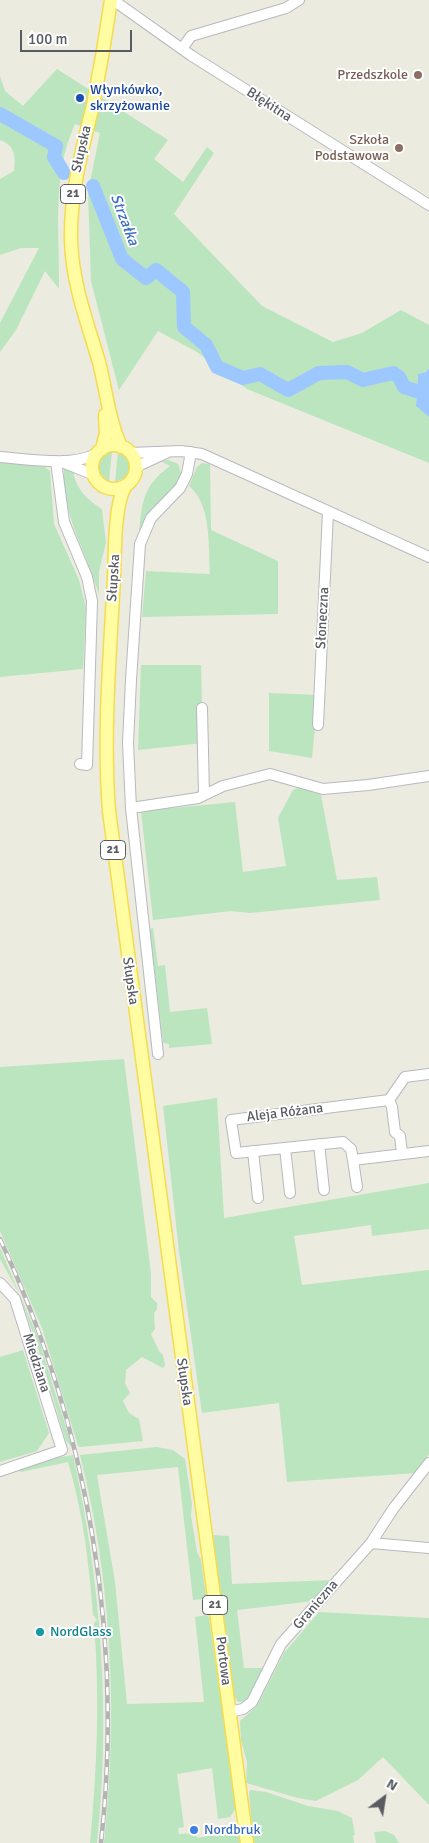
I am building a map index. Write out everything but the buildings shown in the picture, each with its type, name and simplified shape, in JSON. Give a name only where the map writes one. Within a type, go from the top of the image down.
[{"type":"main road","name":"Słupska","points":[[112,0],[96,91],[75,181],[71,229],[73,266],[115,432],[126,450]]},
{"type":"main road","name":"Słupska","points":[[99,451],[106,433],[104,385]]},
{"type":"main road","points":[[99,451],[112,445],[126,450]]},
{"type":"main road","name":"21","points":[[125,487],[132,480],[136,469],[135,460],[126,450]]},
{"type":"main road","name":"21","points":[[99,451],[92,464],[92,474],[97,482],[106,488]]},
{"type":"main road","name":"Słupska","points":[[125,487],[121,498],[116,540],[106,734],[108,802],[189,1420]]},
{"type":"main road","points":[[106,488],[114,490],[125,487]]},
{"type":"main road","name":"Słupska","points":[[106,488],[112,503],[116,540]]},
{"type":"main road","name":"Portowa","points":[[189,1420],[246,1843]]},
{"type":"street","name":"Błękitna","points":[[112,0],[182,49],[429,206]]},
{"type":"street","points":[[182,49],[191,36],[286,8],[299,0]]},
{"type":"street","points":[[126,450],[191,452],[215,459],[429,557]]},
{"type":"street","points":[[0,456],[56,461],[85,458],[99,451]]},
{"type":"street","points":[[136,469],[140,465],[172,451]]},
{"type":"street","points":[[158,1054],[131,808],[128,743],[138,552],[143,534],[151,518],[180,488],[191,452]]},
{"type":"street","points":[[56,461],[92,474]]},
{"type":"street","points":[[56,461],[64,522],[87,577],[92,601],[87,765],[80,764]]},
{"type":"street","name":"Słoneczna","points":[[318,725],[328,512]]},
{"type":"street","points":[[202,708],[204,794]]},
{"type":"street","points":[[131,808],[190,800],[223,786],[270,774],[323,789],[429,776]]},
{"type":"street","points":[[402,1153],[400,1136],[395,1132],[392,1107],[388,1100],[405,1077],[429,1075]]},
{"type":"street","name":"Aleja Różana","points":[[357,1188],[351,1149],[343,1142],[236,1153],[232,1120],[388,1100]]},
{"type":"street","points":[[320,1144],[324,1190]]},
{"type":"street","points":[[285,1148],[290,1193]]},
{"type":"street","points":[[253,1151],[258,1198]]},
{"type":"street","points":[[353,1160],[429,1151]]},
{"type":"street","name":"Miedziana","points":[[0,1282],[15,1299],[62,1450],[0,1470]]},
{"type":"street","name":"Graniczna","points":[[229,1712],[243,1709],[252,1702],[281,1644],[371,1543],[392,1509],[429,1463]]},
{"type":"street","points":[[371,1543],[429,1548]]},
{"type":"green space","points":[[57,69],[168,140],[154,159],[183,182],[207,147],[214,153],[174,214],[262,306],[333,342],[362,333],[401,310],[429,325],[429,368],[426,372],[418,374],[416,405],[429,417],[429,463],[247,389],[197,352],[158,331],[119,390],[91,281],[88,192],[100,133],[75,124],[67,144],[58,205],[59,289],[45,271],[16,330],[0,352],[0,323],[39,248],[21,248],[0,255],[0,179],[14,171],[15,161],[12,148],[0,140],[0,76],[5,91],[23,106]]},
{"type":"green space","points":[[112,451],[109,482],[100,473],[99,462],[105,454]]},
{"type":"green space","points":[[118,452],[128,459],[130,468],[125,478],[115,482]]},
{"type":"green space","points":[[169,460],[178,464],[182,475],[179,483],[139,533],[141,512],[146,495],[154,480],[170,466],[161,461]]},
{"type":"green space","points":[[0,462],[42,465],[50,471],[54,524],[79,580],[86,607],[83,669],[0,677]]},
{"type":"green space","points":[[202,463],[210,464],[211,530],[278,561],[278,614],[142,617],[146,571],[210,574],[209,539],[205,515],[202,504],[189,486],[197,467]]},
{"type":"green space","points":[[64,468],[73,471],[74,477],[83,493],[102,509],[106,543],[99,571],[99,595],[71,518],[64,486]]},
{"type":"green space","points":[[141,665],[201,665],[203,743],[138,750]]},
{"type":"green space","points":[[269,693],[318,695],[312,758],[269,751]]},
{"type":"green space","points":[[299,787],[321,795],[337,880],[377,877],[380,900],[250,913],[231,911],[153,920],[141,811],[235,802],[243,872],[286,866],[278,818],[293,790]]},
{"type":"green space","points":[[153,928],[158,966],[165,965],[170,1012],[207,1008],[212,1044],[169,1048],[169,1044],[163,1043],[150,929]]},
{"type":"green space","points":[[124,1059],[151,1273],[151,1297],[157,1303],[157,1309],[154,1313],[155,1329],[151,1334],[163,1355],[165,1365],[163,1368],[142,1357],[126,1370],[125,1383],[130,1393],[123,1401],[129,1413],[139,1419],[143,1441],[80,1447],[78,1446],[42,1328],[0,1231],[0,1067]]},
{"type":"green space","points":[[217,1098],[224,1218],[429,1183],[429,1229],[372,1236],[371,1225],[294,1236],[302,1285],[429,1270],[429,1454],[416,1473],[287,1482],[279,1403],[202,1413],[179,1251],[163,1106]]},
{"type":"green space","points":[[0,1248],[20,1294],[0,1259]]},
{"type":"green space","points":[[20,1296],[39,1340],[72,1447],[66,1441]]},
{"type":"green space","points":[[23,1350],[49,1433],[37,1451],[0,1462],[0,1357]]},
{"type":"green space","points":[[157,1447],[173,1450],[185,1459],[192,1504],[191,1516],[197,1552],[201,1560],[206,1595],[203,1599],[193,1600],[178,1467],[97,1475],[115,1582],[127,1704],[204,1702],[195,1617],[206,1615],[209,1617],[236,1808],[230,1817],[218,1819],[212,1768],[177,1774],[184,1827],[178,1828],[179,1834],[196,1833],[197,1838],[220,1834],[219,1827],[233,1826],[239,1831],[241,1843],[104,1843],[111,1746],[109,1648],[99,1551],[80,1455]]},
{"type":"green space","points":[[73,1455],[91,1551],[101,1648],[103,1745],[97,1843],[90,1843],[97,1733],[94,1623],[97,1620],[93,1615],[87,1557],[78,1500],[68,1462],[21,1472],[18,1470],[39,1461]]},
{"type":"green space","points":[[213,1535],[229,1536],[232,1584],[333,1580],[314,1601],[237,1610],[244,1668],[266,1668],[247,1701],[238,1702],[234,1696]]},
{"type":"green space","points":[[319,1612],[429,1618],[429,1805],[383,1757],[358,1780],[316,1801],[298,1798],[246,1783],[247,1762],[241,1740],[240,1721],[257,1706],[284,1653]]},
{"type":"green space","points":[[251,1790],[266,1792],[308,1806],[338,1811],[352,1818],[355,1835],[353,1835],[354,1843],[253,1843],[249,1792]]},
{"type":"green space","points":[[385,1831],[394,1835],[399,1843],[376,1843],[374,1832]]},
{"type":"water","points":[[429,368],[429,417],[416,406],[418,374],[426,372]]},
{"type":"waterway","name":"Strzałka","points":[[0,114],[56,146],[54,157],[64,173]]},
{"type":"waterway","name":"Strzałka","points":[[93,186],[122,259],[146,278],[156,270],[183,292],[184,327],[206,345],[217,367],[243,378],[260,374],[288,390],[319,373],[347,372],[363,380],[393,373],[399,377],[404,387],[429,395]]},
{"type":"railway","points":[[0,1239],[31,1310],[56,1384],[77,1458],[92,1534],[102,1610],[107,1688],[107,1765],[101,1843]]},
{"type":"place","name":"Przedszkole","points":[[418,75]]},
{"type":"place","name":"Włynkówko, skrzyżowanie","points":[[80,98]]},
{"type":"place","name":"Szkoła Podstawowa","points":[[399,148]]},
{"type":"place","name":"NordGlass","points":[[40,1632]]},
{"type":"place","name":"Nordbruk","points":[[194,1830]]}]
